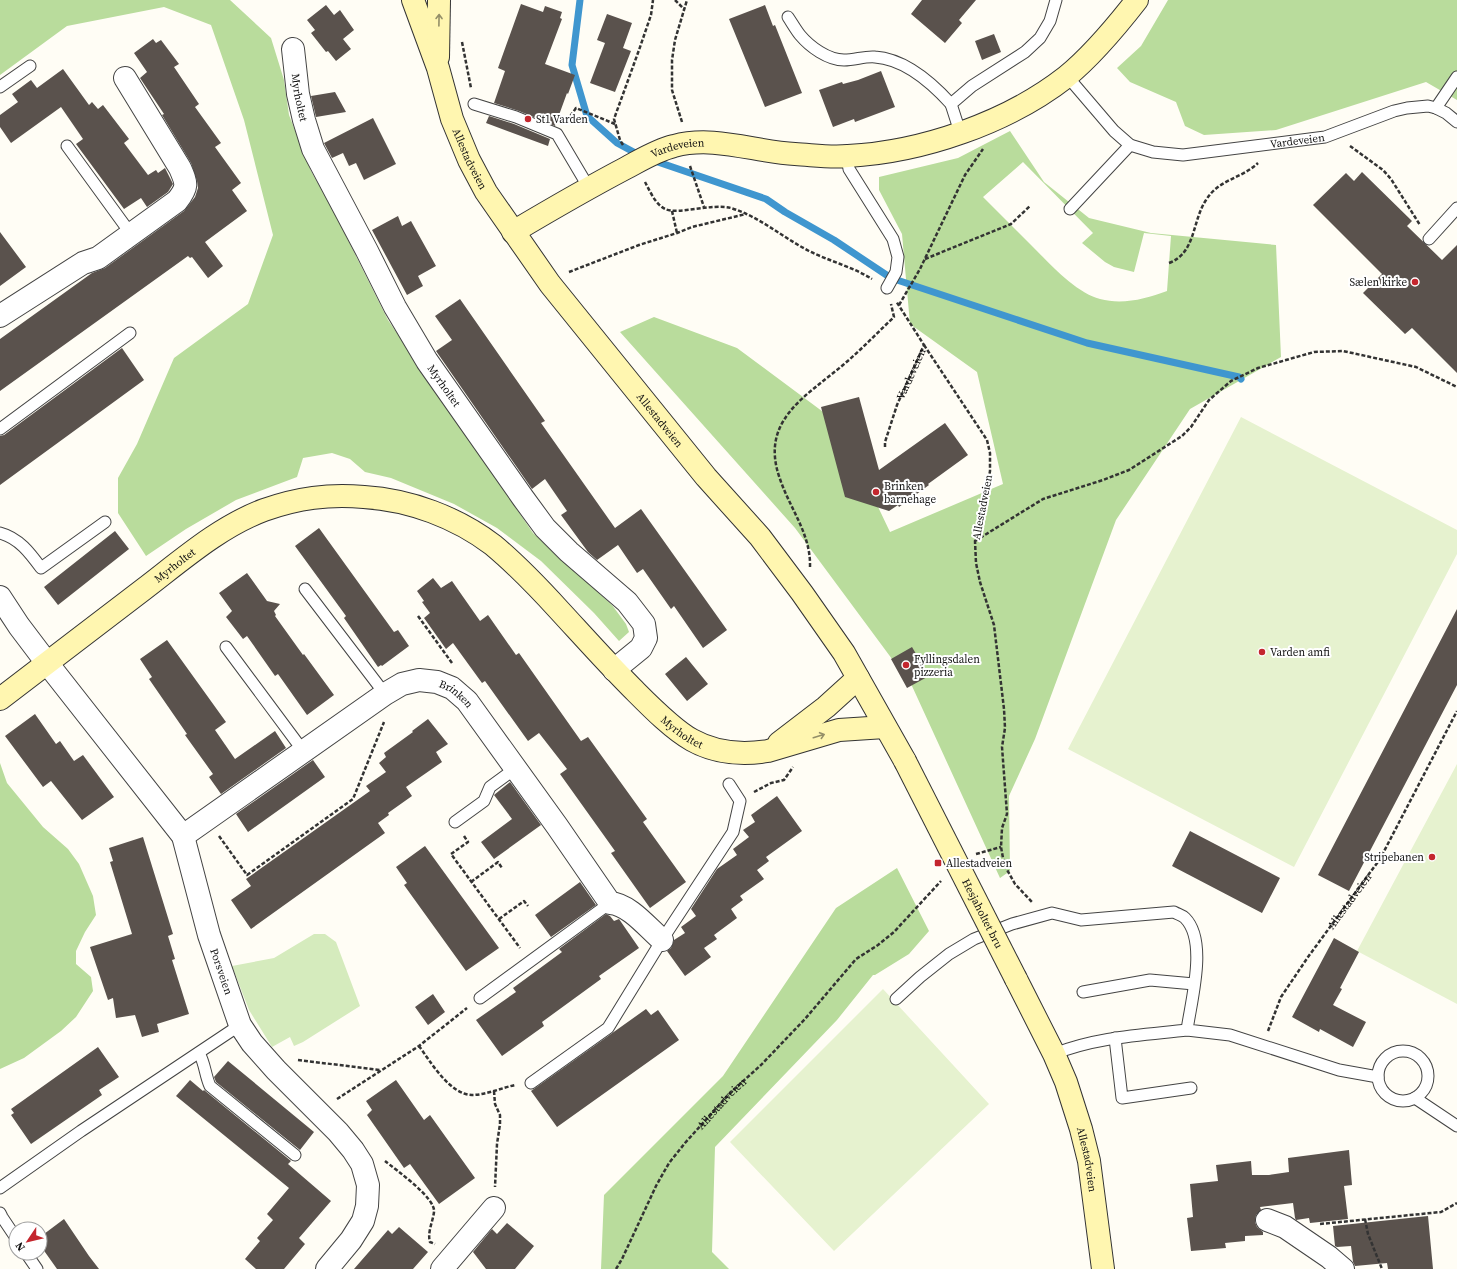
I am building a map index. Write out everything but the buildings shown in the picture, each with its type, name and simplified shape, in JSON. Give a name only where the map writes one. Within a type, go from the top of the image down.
[{"type":"main road","name":"Allestadveien","points":[[413,0],[438,68],[452,119],[469,160],[486,192],[555,290],[706,477],[760,537],[802,593],[844,653],[905,761]]},
{"type":"main road","name":"Allestadveien","points":[[438,68],[439,0]]},
{"type":"main road","name":"Vardeveien","points":[[513,232],[589,188],[649,156],[673,146],[689,153],[716,143],[791,154],[847,157],[896,150],[938,140],[960,132],[1008,112],[1045,92],[1067,76],[1088,58],[1115,29],[1137,0]]},
{"type":"main road","name":"Myrholtet","points":[[0,699],[181,560],[223,530],[262,511],[294,500],[338,495],[380,498],[420,507],[464,527],[492,545],[525,573],[614,670],[664,718],[690,739],[711,748],[733,753],[758,753],[839,730],[885,726]]},
{"type":"main road","points":[[768,751],[826,707],[858,678]]},
{"type":"main road","name":"Hesjaholtet bru","points":[[905,761],[1016,979]]},
{"type":"main road","name":"Allestadveien","points":[[1016,979],[1054,1054],[1074,1105],[1089,1161],[1103,1269]]},
{"type":"street","name":"Myrholtet","points":[[293,49],[298,94],[313,149],[367,251],[395,308],[427,361],[545,528],[569,552],[627,602],[644,624],[646,638],[641,648],[614,670]]},
{"type":"street","points":[[0,315],[83,263],[98,258],[177,201],[185,191],[186,182],[180,168],[125,78]]},
{"type":"street","points":[[0,597],[19,626],[47,663]]},
{"type":"street","name":"Porsveien","points":[[47,663],[183,836],[210,935],[240,1025],[252,1043],[353,1150],[362,1164],[368,1185],[367,1206],[363,1221],[351,1240],[327,1269]]},
{"type":"street","name":"Brinken","points":[[183,836],[385,694],[402,684],[419,680],[437,682],[452,688],[467,701],[516,768],[610,903]]},
{"type":"street","points":[[610,903],[618,903],[627,909],[662,940]]},
{"type":"street","points":[[442,1269],[494,1208]]},
{"type":"street","points":[[1276,1224],[1329,1257],[1343,1269]]},
{"type":"lane","points":[[951,104],[972,86],[1025,52],[1040,38],[1050,21],[1056,0]]},
{"type":"lane","points":[[788,17],[800,35],[818,50],[833,58],[844,60],[874,57],[890,60],[913,71],[936,88],[951,104],[960,132]]},
{"type":"lane","points":[[0,87],[30,66]]},
{"type":"lane","name":"Vardeveien","points":[[1067,76],[1114,131],[1130,145],[1153,152],[1183,155],[1325,137],[1394,111],[1407,108],[1428,106],[1436,108],[1446,113],[1457,122]]},
{"type":"lane","points":[[1436,108],[1457,77]]},
{"type":"lane","points":[[474,104],[516,117],[557,134],[589,188]]},
{"type":"lane","points":[[1070,209],[1130,145]]},
{"type":"lane","points":[[67,146],[131,234]]},
{"type":"lane","points":[[847,157],[849,169],[894,239],[898,257],[896,272],[887,288]]},
{"type":"lane","points":[[1428,239],[1457,208]]},
{"type":"lane","points":[[0,429],[130,333]]},
{"type":"lane","points":[[0,533],[6,534],[25,547],[41,568],[105,522]]},
{"type":"lane","points":[[305,590],[385,694]]},
{"type":"lane","points":[[226,647],[304,752]]},
{"type":"lane","points":[[455,822],[484,801],[490,787],[516,768]]},
{"type":"lane","points":[[531,1083],[608,1028],[662,940],[733,832],[740,800],[729,784]]},
{"type":"lane","points":[[480,998],[610,903]]},
{"type":"lane","points":[[896,999],[920,977],[949,954],[974,938],[1012,924],[1052,912],[1081,920],[1174,912],[1184,917],[1196,939],[1198,960],[1187,1030]]},
{"type":"lane","points":[[1082,992],[1150,980],[1194,984]]},
{"type":"lane","points":[[0,1188],[240,1025]]},
{"type":"lane","points":[[1054,1054],[1069,1048],[1115,1038],[1187,1030],[1230,1035],[1339,1070],[1378,1077]]},
{"type":"lane","points":[[1115,1038],[1122,1098],[1191,1088]]},
{"type":"lane","points":[[1403,1050],[1412,1052],[1419,1056],[1425,1062],[1428,1070],[1426,1086],[1415,1098],[1407,1101],[1398,1101],[1384,1093],[1380,1086],[1378,1077],[1382,1062],[1392,1054],[1403,1050]]},
{"type":"lane","points":[[199,1053],[203,1059],[210,1086],[295,1155]]},
{"type":"lane","points":[[1415,1098],[1457,1126]]},
{"type":"lane","points":[[0,1213],[8,1226]]},
{"type":"path","points":[[623,146],[614,119],[651,15],[653,0]]},
{"type":"path","points":[[675,0],[684,9]]},
{"type":"path","points":[[686,0],[675,40],[672,60],[672,90],[704,207]]},
{"type":"path","points":[[461,37],[474,104]]},
{"type":"path","points":[[576,108],[615,124]]},
{"type":"path","points":[[1337,133],[1351,147],[1383,170],[1391,179],[1403,196],[1428,239]]},
{"type":"path","points":[[899,305],[920,269],[953,203],[965,175],[987,142]]},
{"type":"path","points":[[1169,263],[1181,257],[1186,250],[1194,234],[1202,207],[1212,192],[1221,184],[1244,174],[1256,166],[1272,144]]},
{"type":"path","points":[[645,182],[658,204],[665,209],[672,211],[723,206],[747,214],[808,250],[869,277],[887,288],[894,317],[844,364],[804,396],[789,414],[779,429],[776,437],[774,458],[780,479],[800,523],[810,553],[810,566],[813,582],[802,593]]},
{"type":"path","points":[[924,259],[1011,224],[1030,206]]},
{"type":"path","points":[[672,211],[677,233]]},
{"type":"path","points":[[568,273],[639,245],[705,223],[747,214]]},
{"type":"path","name":"Vardeveien","points":[[885,447],[885,442],[897,405],[924,345],[887,288]]},
{"type":"path","name":"Allestadveien","points":[[924,345],[987,440],[990,453],[990,471],[987,490],[974,541],[976,563],[980,582],[994,625],[1004,710],[1005,728],[1002,747],[1007,814],[1002,828],[1002,858],[1015,884],[1031,901],[1052,912]]},
{"type":"path","points":[[974,541],[1043,499],[1103,480],[1128,470],[1182,436],[1191,427],[1209,400],[1231,381],[1258,368],[1314,352],[1343,351],[1416,367],[1457,387]]},
{"type":"path","points":[[418,616],[453,665],[452,688]]},
{"type":"path","points":[[208,819],[247,875],[353,799],[390,709],[385,694]]},
{"type":"path","name":"Allestadveien","points":[[1262,1046],[1281,997],[1308,957],[1380,859],[1457,711]]},
{"type":"path","points":[[740,800],[771,783],[784,780],[794,765]]},
{"type":"path","points":[[455,822],[468,842],[451,854],[529,962]]},
{"type":"path","points":[[975,854],[1001,847]]},
{"type":"path","points":[[471,882],[498,862],[502,868]]},
{"type":"path","name":"Allestadveien","points":[[616,1269],[644,1215],[656,1186],[669,1163],[680,1148],[730,1093],[761,1065],[805,1019],[856,959],[878,946],[894,932],[943,878]]},
{"type":"path","points":[[499,919],[524,901],[528,906]]},
{"type":"path","points":[[318,1112],[418,1046],[480,998]]},
{"type":"path","points":[[418,1046],[447,1082],[460,1092],[471,1096],[531,1083]]},
{"type":"path","points":[[264,1056],[381,1070]]},
{"type":"path","points":[[494,1090],[495,1104],[500,1115],[494,1208]]},
{"type":"path","points":[[362,1164],[381,1158],[428,1197],[434,1204],[428,1237],[430,1242],[434,1244],[440,1242]]},
{"type":"path","points":[[1276,1224],[1365,1219],[1441,1212],[1457,1203]]},
{"type":"path","points":[[1365,1219],[1368,1234],[1382,1269]]},
{"type":"green space","points":[[0,0],[230,0],[271,38],[284,80],[289,115],[311,171],[332,208],[388,320],[533,533],[612,605],[626,624],[629,632],[619,641],[594,613],[541,561],[497,528],[454,504],[391,478],[365,472],[350,459],[332,453],[303,458],[297,477],[236,500],[186,529],[146,556],[118,513],[118,478],[137,444],[174,358],[248,304],[273,235],[244,120],[211,25],[164,7],[67,26],[0,75]]},
{"type":"green space","points":[[1168,0],[1457,0],[1457,100],[1426,82],[1276,130],[1204,135],[1185,126],[1176,102],[1130,82],[1117,68],[1141,46]]},
{"type":"green space","points":[[1010,131],[1044,182],[1089,218],[1151,233],[1276,245],[1281,357],[1190,409],[1116,520],[1035,739],[1009,796],[1010,871],[1000,878],[912,686],[795,528],[620,332],[654,317],[737,348],[838,423],[890,532],[1003,484],[977,372],[910,324],[902,234],[879,190],[879,177],[958,158]],"holes":[[[1023,162],[1093,233],[1082,243],[1105,262],[1114,267],[1134,272],[1144,233],[1171,236],[1167,291],[1142,299],[1125,301],[1108,301],[1091,296],[1072,284],[1063,276],[983,197]]]},
{"type":"green space","name":"Varden amfi","points":[[1241,417],[1457,530],[1457,554],[1294,867],[1068,749]]},
{"type":"green space","points":[[0,763],[7,783],[43,827],[68,849],[79,864],[93,896],[96,915],[85,932],[76,951],[76,964],[91,977],[93,991],[76,1017],[61,1031],[24,1058],[0,1069]]},
{"type":"green space","name":"Stripebanen","points":[[1457,764],[1457,1004],[1357,951]]},
{"type":"green space","points":[[897,868],[929,931],[909,954],[873,975],[837,1020],[715,1147],[712,1252],[729,1269],[601,1269],[604,1195],[723,1076],[836,908]]},
{"type":"green space","points":[[314,934],[325,934],[336,942],[360,1006],[303,1042],[294,1046],[290,1037],[272,1047],[249,1010],[232,966],[274,958]]},
{"type":"green space","points":[[883,989],[989,1104],[834,1251],[730,1142]]},
{"type":"waterway","points":[[580,0],[572,65],[587,116],[617,143],[641,156]]},
{"type":"waterway","points":[[652,160],[766,199],[785,212],[834,240],[891,278],[1087,343],[1239,377],[1241,379]]},
{"type":"place","name":"St1 Varden","points":[[528,119]]},
{"type":"place","name":"Sælen kirke","points":[[1415,282]]},
{"type":"place","name":"Brinken barnehage","points":[[876,492]]},
{"type":"place","name":"Varden amfi","points":[[1262,652]]},
{"type":"place","name":"Fyllingsdalen pizzeria","points":[[906,665]]},
{"type":"place","name":"Stripebanen","points":[[1432,857]]},
{"type":"place","name":"Allestadveien","points":[[938,863]]}]
